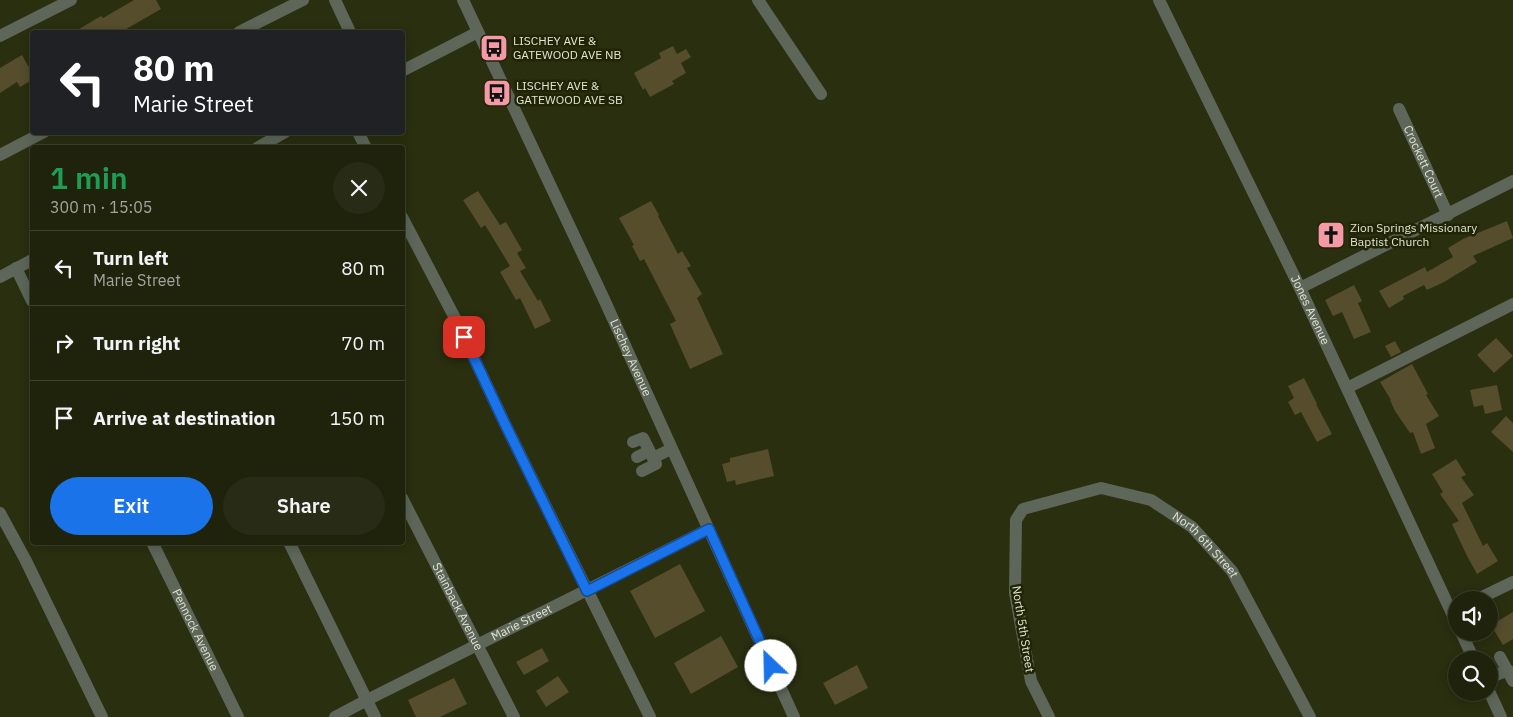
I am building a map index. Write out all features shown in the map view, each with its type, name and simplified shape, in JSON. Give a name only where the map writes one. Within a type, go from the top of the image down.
[{"type":"street","points":[[0,36],[71,0]]},
{"type":"street","points":[[243,30],[303,0]]},
{"type":"street","points":[[334,0],[349,30]]},
{"type":"street","name":"Lischey Avenue","points":[[463,0],[603,297],[794,717]]},
{"type":"street","points":[[758,0],[821,94]]},
{"type":"street","name":"Jones Avenue","points":[[1160,0],[1300,288],[1448,600]]},
{"type":"street","points":[[405,69],[478,32]]},
{"type":"street","name":"Crockett Court","points":[[1399,109],[1448,215]]},
{"type":"street","points":[[0,155],[38,135]]},
{"type":"street","points":[[262,145],[280,135]]},
{"type":"street","points":[[1300,288],[1513,181]]},
{"type":"street","points":[[405,223],[456,320],[505,424],[650,717]]},
{"type":"street","points":[[0,277],[30,261]]},
{"type":"street","points":[[16,268],[30,297]]},
{"type":"street","points":[[1347,388],[1513,304]]},
{"type":"street","points":[[632,442],[643,438],[656,464],[642,471]]},
{"type":"street","points":[[637,457],[672,449]]},
{"type":"street","name":"North 6th Street","points":[[1023,509],[1101,488],[1152,500],[1192,527],[1232,571],[1310,717]]},
{"type":"street","name":"Stainback Avenue","points":[[405,504],[514,717]]},
{"type":"street","name":"North 5th Street","points":[[1023,509],[1016,520],[1015,593],[1031,681],[1049,717]]},
{"type":"street","points":[[0,513],[25,559],[102,717]]},
{"type":"street","name":"Marie Street","points":[[336,717],[709,529]]},
{"type":"street","name":"Pennock Avenue","points":[[153,545],[238,717]]},
{"type":"street","points":[[290,545],[375,717]]},
{"type":"street","points":[[1494,591],[1513,582]]},
{"type":"street","points":[[1500,657],[1510,676]]},
{"type":"street","points":[[1494,701],[1501,717]]},
{"type":"building","points":[[134,0],[156,0],[161,9],[124,30],[77,30],[101,16],[103,18]]},
{"type":"building","points":[[673,46],[677,54],[686,49],[691,57],[681,63],[686,73],[672,81],[674,84],[650,97],[645,88],[643,90],[634,73],[661,58],[659,53]]},
{"type":"building","points":[[22,55],[30,69],[30,81],[20,87],[17,82],[0,93],[0,68]]},
{"type":"building","points":[[478,191],[500,225],[506,222],[522,250],[517,253],[526,268],[520,271],[538,301],[540,299],[551,321],[535,329],[520,298],[516,300],[500,272],[510,266],[485,225],[481,228],[463,200]]},
{"type":"building","points":[[651,201],[678,254],[682,251],[691,266],[687,268],[702,294],[697,298],[723,354],[690,369],[670,324],[676,321],[644,259],[640,261],[632,246],[634,245],[619,218]]},
{"type":"building","points":[[1507,221],[1513,238],[1473,256],[1477,262],[1444,282],[1427,290],[1424,285],[1403,296],[1404,299],[1389,308],[1379,291],[1425,267],[1427,272],[1453,257],[1448,248],[1463,239]]},
{"type":"building","points":[[1354,285],[1362,301],[1358,303],[1371,332],[1354,339],[1342,312],[1333,316],[1325,300]]},
{"type":"building","points":[[1496,338],[1513,356],[1494,373],[1477,355]]},
{"type":"building","points":[[1395,341],[1401,352],[1391,357],[1385,346]]},
{"type":"building","points":[[1412,364],[1428,394],[1426,395],[1439,416],[1426,424],[1435,448],[1421,454],[1413,432],[1410,433],[1395,411],[1391,400],[1380,382]]},
{"type":"building","points":[[1304,378],[1332,434],[1317,442],[1301,412],[1295,415],[1288,402],[1294,398],[1288,386]]},
{"type":"building","points":[[1497,385],[1502,410],[1485,414],[1483,405],[1474,407],[1470,390]]},
{"type":"building","points":[[1506,416],[1513,423],[1513,452],[1491,432]]},
{"type":"building","points":[[768,449],[774,476],[736,485],[735,480],[727,482],[722,464],[730,462],[730,458]]},
{"type":"building","points":[[1456,459],[1466,475],[1461,477],[1474,495],[1462,503],[1483,546],[1487,543],[1498,561],[1477,574],[1452,524],[1459,521],[1440,494],[1443,492],[1432,474]]},
{"type":"building","points":[[680,564],[705,611],[655,638],[630,591]]},
{"type":"building","points":[[1513,612],[1513,639],[1503,645],[1498,637],[1498,621]]},
{"type":"building","points":[[721,636],[738,667],[691,694],[674,663]]},
{"type":"building","points":[[542,648],[549,661],[524,675],[516,662]]},
{"type":"building","points":[[857,665],[868,688],[835,705],[823,683]]},
{"type":"building","points":[[558,676],[569,692],[546,707],[536,691]]},
{"type":"building","points":[[454,678],[467,704],[440,717],[416,717],[408,700]]},
{"type":"place","name":"LISCHEY AVE & GATEWOOD AVE NB","points":[[494,48]]},
{"type":"place","name":"LISCHEY AVE & GATEWOOD AVE SB","points":[[497,93]]},
{"type":"place","name":"Zion Springs Missionary Baptist Church","points":[[1331,235]]},
{"type":"route","points":[[464,337],[587,591],[709,529],[771,666]]}]
